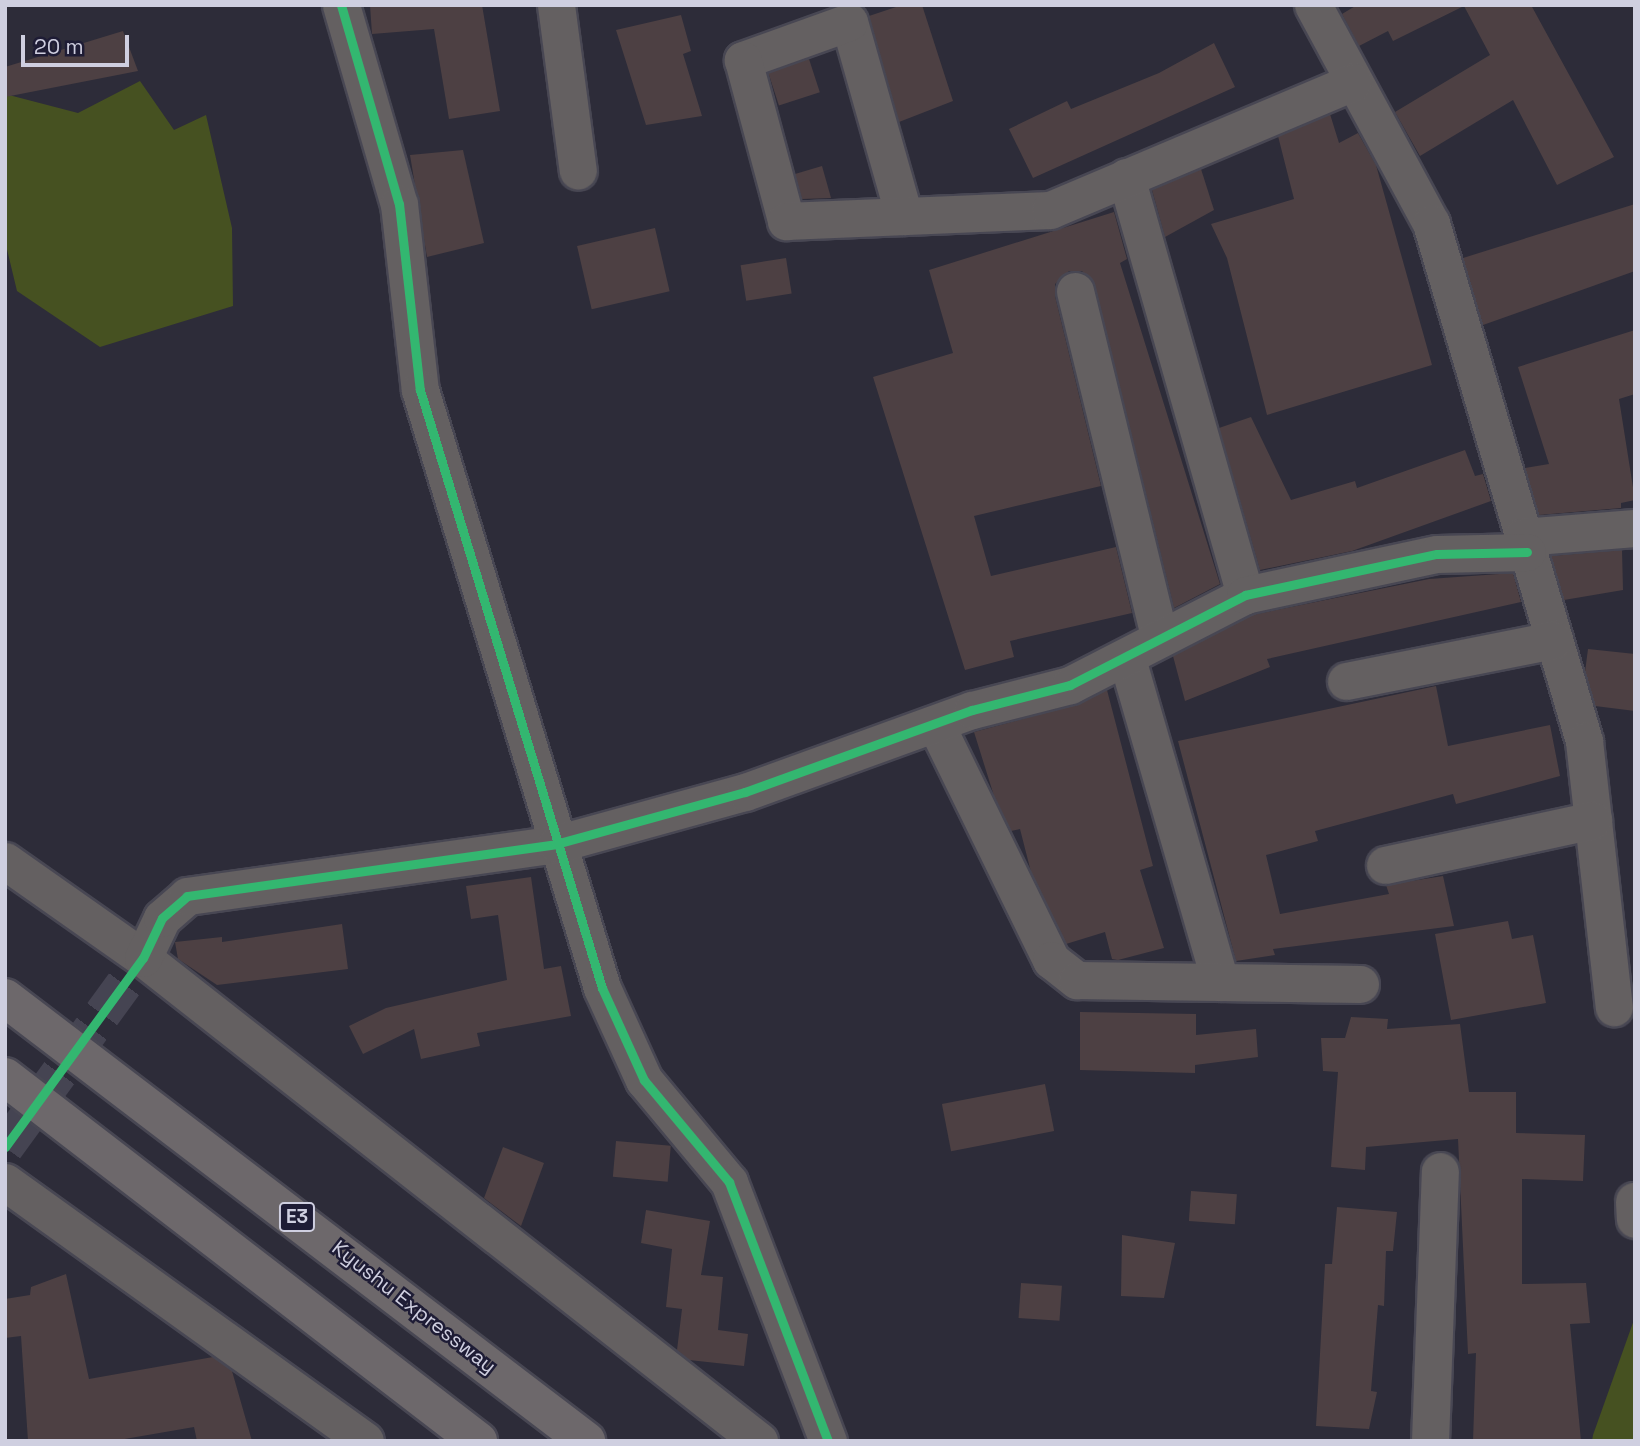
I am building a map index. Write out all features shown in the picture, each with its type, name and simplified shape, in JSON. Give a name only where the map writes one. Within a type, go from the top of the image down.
[{"type":"highway","name":"Kyushu Expressway","points":[[5,998],[586,1441]]},
{"type":"highway","points":[[5,1077],[478,1441]]},
{"type":"street","points":[[341,5],[399,204],[420,390],[556,844],[603,988],[644,1080],[729,1182],[828,1441]]},
{"type":"street","points":[[556,5],[578,171]]},
{"type":"street","points":[[1313,5],[1431,223],[1584,741],[1614,1007]]},
{"type":"street","points":[[904,216],[849,22],[743,60],[786,221],[1050,210],[1353,82]]},
{"type":"street","points":[[1126,177],[1245,595]]},
{"type":"street","points":[[1075,291],[1159,635]]},
{"type":"street","points":[[143,958],[162,918],[187,896],[556,844],[745,792],[936,725],[1070,685],[1127,660],[1159,635],[1245,595],[1437,554],[1525,545],[1635,528]]},
{"type":"street","points":[[1346,681],[1554,640]]},
{"type":"street","points":[[1127,660],[1220,982]]},
{"type":"street","points":[[936,725],[1051,960],[1077,980],[1360,984]]},
{"type":"street","points":[[1385,865],[1593,820]]},
{"type":"street","points":[[5,861],[143,958],[759,1441]]},
{"type":"street","points":[[1430,1441],[1440,1171]]},
{"type":"street","points":[[5,1182],[365,1441]]},
{"type":"green space","points":[[140,81],[174,130],[206,115],[232,228],[233,306],[100,347],[17,291],[5,241],[5,94],[78,113]]},
{"type":"green space","points":[[1635,1317],[1635,1441],[1592,1441],[1593,1435]]},
{"type":"building","points":[[370,5],[482,5],[500,111],[449,119],[434,29],[372,34]]},
{"type":"building","points":[[902,5],[922,5],[953,101],[899,122],[869,16]]},
{"type":"building","points":[[1357,5],[1531,5],[1614,157],[1557,185],[1513,100],[1420,156],[1395,112],[1490,55],[1464,6],[1393,41],[1388,31],[1359,46],[1342,14]]},
{"type":"building","points":[[681,15],[691,51],[683,54],[702,116],[646,125],[616,30]]},
{"type":"building","points":[[123,31],[138,71],[5,97],[5,67]]},
{"type":"building","points":[[1214,43],[1235,87],[1033,178],[1009,129],[1067,101],[1071,109],[1159,73]]},
{"type":"building","points":[[809,59],[820,92],[779,106],[768,72]]},
{"type":"building","points":[[1330,114],[1339,143],[1358,133],[1376,165],[1432,365],[1267,415],[1227,258],[1211,224],[1294,199],[1278,136]]},
{"type":"building","points":[[463,150],[484,243],[427,257],[410,155]]},
{"type":"building","points":[[822,166],[831,198],[802,199],[795,174]]},
{"type":"building","points":[[1201,169],[1214,210],[1165,237],[1152,190]]},
{"type":"building","points":[[1635,204],[1635,271],[1483,325],[1463,258]]},
{"type":"building","points":[[1114,212],[1127,259],[1120,263],[1220,584],[1174,608],[1095,286],[1082,271],[1069,271],[1055,284],[1055,296],[1101,486],[974,516],[991,576],[1116,547],[1132,613],[1010,641],[1014,657],[965,670],[873,377],[953,353],[929,270]]},
{"type":"building","points":[[655,228],[670,291],[592,309],[577,246]]},
{"type":"building","points":[[786,258],[792,294],[746,301],[741,265]]},
{"type":"building","points":[[1635,330],[1635,394],[1619,399],[1635,500],[1621,503],[1621,508],[1539,515],[1525,468],[1549,464],[1518,367]]},
{"type":"building","points":[[1251,417],[1291,500],[1355,481],[1357,488],[1465,450],[1475,476],[1483,474],[1491,501],[1352,551],[1260,570],[1219,428]]},
{"type":"building","points":[[1622,550],[1623,590],[1564,600],[1551,556]]},
{"type":"building","points":[[1513,573],[1521,602],[1267,659],[1270,667],[1185,701],[1173,656],[1252,615],[1429,579]]},
{"type":"building","points":[[1588,649],[1635,654],[1635,711],[1595,706],[1585,672]]},
{"type":"building","points":[[1436,686],[1448,746],[1550,725],[1560,776],[1456,804],[1453,794],[1315,831],[1318,841],[1266,855],[1280,914],[1389,894],[1386,885],[1443,876],[1454,926],[1273,949],[1275,955],[1236,961],[1178,741]]},
{"type":"building","points":[[1107,690],[1153,866],[1140,870],[1164,948],[1118,960],[1112,959],[1105,932],[1066,944],[1031,872],[1020,829],[1011,831],[994,796],[974,732],[1075,705]]},
{"type":"building","points":[[531,877],[544,969],[561,966],[571,1016],[477,1033],[480,1046],[421,1059],[414,1029],[363,1054],[349,1026],[386,1008],[507,980],[498,915],[471,919],[466,886]]},
{"type":"building","points":[[1508,921],[1512,939],[1533,935],[1546,1003],[1451,1020],[1435,934]]},
{"type":"building","points":[[342,924],[348,969],[217,985],[178,959],[175,942],[222,937],[222,942]]},
{"type":"building","points":[[1080,1012],[1196,1014],[1196,1035],[1256,1029],[1258,1057],[1195,1065],[1195,1073],[1080,1070]]},
{"type":"building","points":[[1351,1017],[1388,1019],[1387,1029],[1460,1024],[1469,1092],[1516,1092],[1516,1133],[1585,1135],[1583,1181],[1522,1179],[1522,1284],[1586,1283],[1590,1323],[1570,1324],[1581,1441],[1473,1441],[1476,1353],[1468,1354],[1458,1139],[1366,1147],[1365,1170],[1331,1167],[1338,1072],[1323,1071],[1321,1038],[1345,1038]]},
{"type":"building","points":[[1045,1084],[1054,1131],[951,1151],[942,1104]]},
{"type":"building","points":[[616,1141],[671,1146],[668,1182],[613,1177]]},
{"type":"building","points":[[503,1147],[544,1163],[521,1226],[484,1198]]},
{"type":"building","points":[[1191,1191],[1237,1194],[1235,1224],[1189,1221]]},
{"type":"building","points":[[1337,1207],[1397,1212],[1393,1251],[1386,1251],[1384,1306],[1378,1305],[1371,1391],[1377,1392],[1369,1429],[1316,1426],[1325,1264],[1332,1264]]},
{"type":"building","points":[[646,1210],[710,1221],[701,1275],[723,1277],[718,1330],[748,1334],[744,1366],[689,1360],[677,1350],[682,1309],[666,1307],[672,1249],[641,1243]]},
{"type":"building","points":[[1122,1235],[1175,1243],[1164,1298],[1121,1296]]},
{"type":"building","points":[[66,1274],[89,1379],[213,1357],[232,1371],[252,1441],[197,1441],[194,1427],[113,1441],[28,1441],[21,1336],[5,1338],[5,1299],[30,1295],[31,1287]]},
{"type":"building","points":[[1021,1283],[1062,1286],[1059,1321],[1019,1318]]},
{"type":"tunnel","points":[[5,1147],[143,958]]},
{"type":"cycle path","points":[[341,5],[399,204],[420,390],[602,988],[644,1080],[729,1182],[828,1441]]},
{"type":"cycle path","points":[[5,1147],[143,958],[162,918],[187,896],[556,844],[745,792],[972,710],[1070,685],[1245,595],[1437,554],[1527,552]]}]
